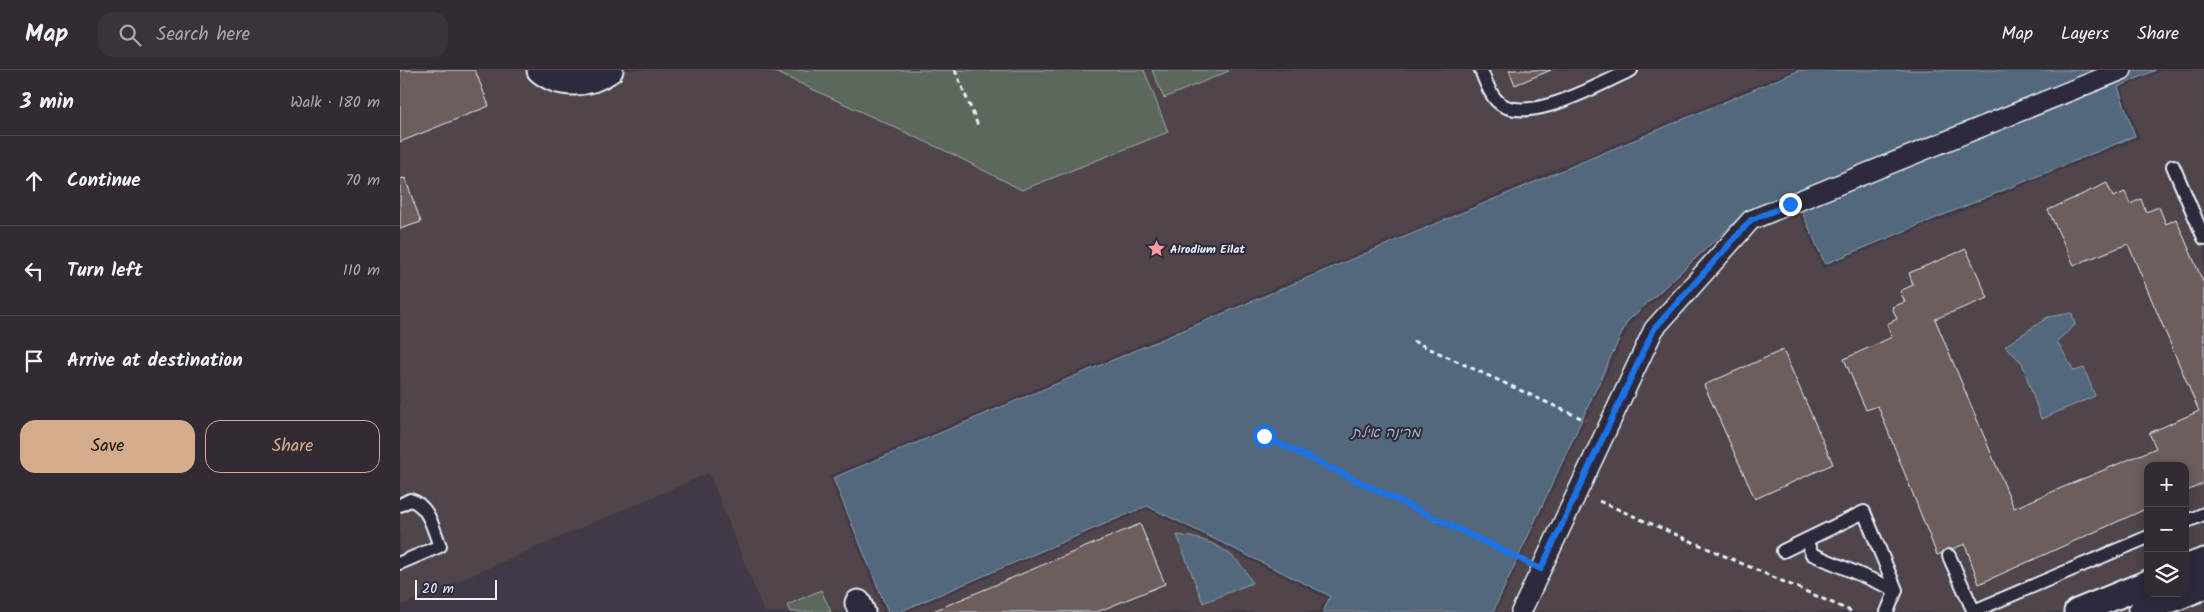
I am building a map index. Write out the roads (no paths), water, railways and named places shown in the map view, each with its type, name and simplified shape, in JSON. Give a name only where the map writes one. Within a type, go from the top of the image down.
[{"type":"street","points":[[540,70],[546,76],[564,82],[584,82],[602,76],[610,70]]},
{"type":"street","points":[[1521,612],[1654,329],[1751,220],[2122,70]]},
{"type":"street","points":[[2189,567],[2204,561]]},
{"type":"street","points":[[2189,589],[2204,586]]},
{"type":"street","points":[[2077,612],[2150,597]]},
{"type":"lane","points":[[1481,70],[1488,88],[1497,101],[1511,110],[1545,107],[1631,70]]},
{"type":"lane","points":[[2173,166],[2204,238]]},
{"type":"lane","points":[[400,505],[410,500],[418,502],[426,511],[440,546],[400,563]]},
{"type":"lane","points":[[1783,551],[1864,512],[1896,590],[1887,612]]},
{"type":"lane","points":[[2189,520],[2204,514]]},
{"type":"lane","points":[[1949,556],[1974,611],[2144,539]]},
{"type":"lane","points":[[1806,540],[1812,554],[1896,590]]},
{"type":"water","name":"מרינה אילת","points":[[1800,70],[2156,70],[2118,87],[2135,136],[1825,264],[1794,194],[1737,220],[1627,322],[1493,612],[1323,612],[1330,596],[1147,506],[899,612],[888,612],[833,478]]},
{"type":"water","points":[[2072,313],[2075,325],[2057,341],[2074,371],[2084,368],[2095,396],[2041,419],[2022,363],[2005,346],[2048,317]]},
{"type":"water","points":[[1177,535],[1201,540],[1222,548],[1239,563],[1252,583],[1203,603]]},
{"type":"place","name":"Airodium Eilat","points":[[1156,249]]}]
